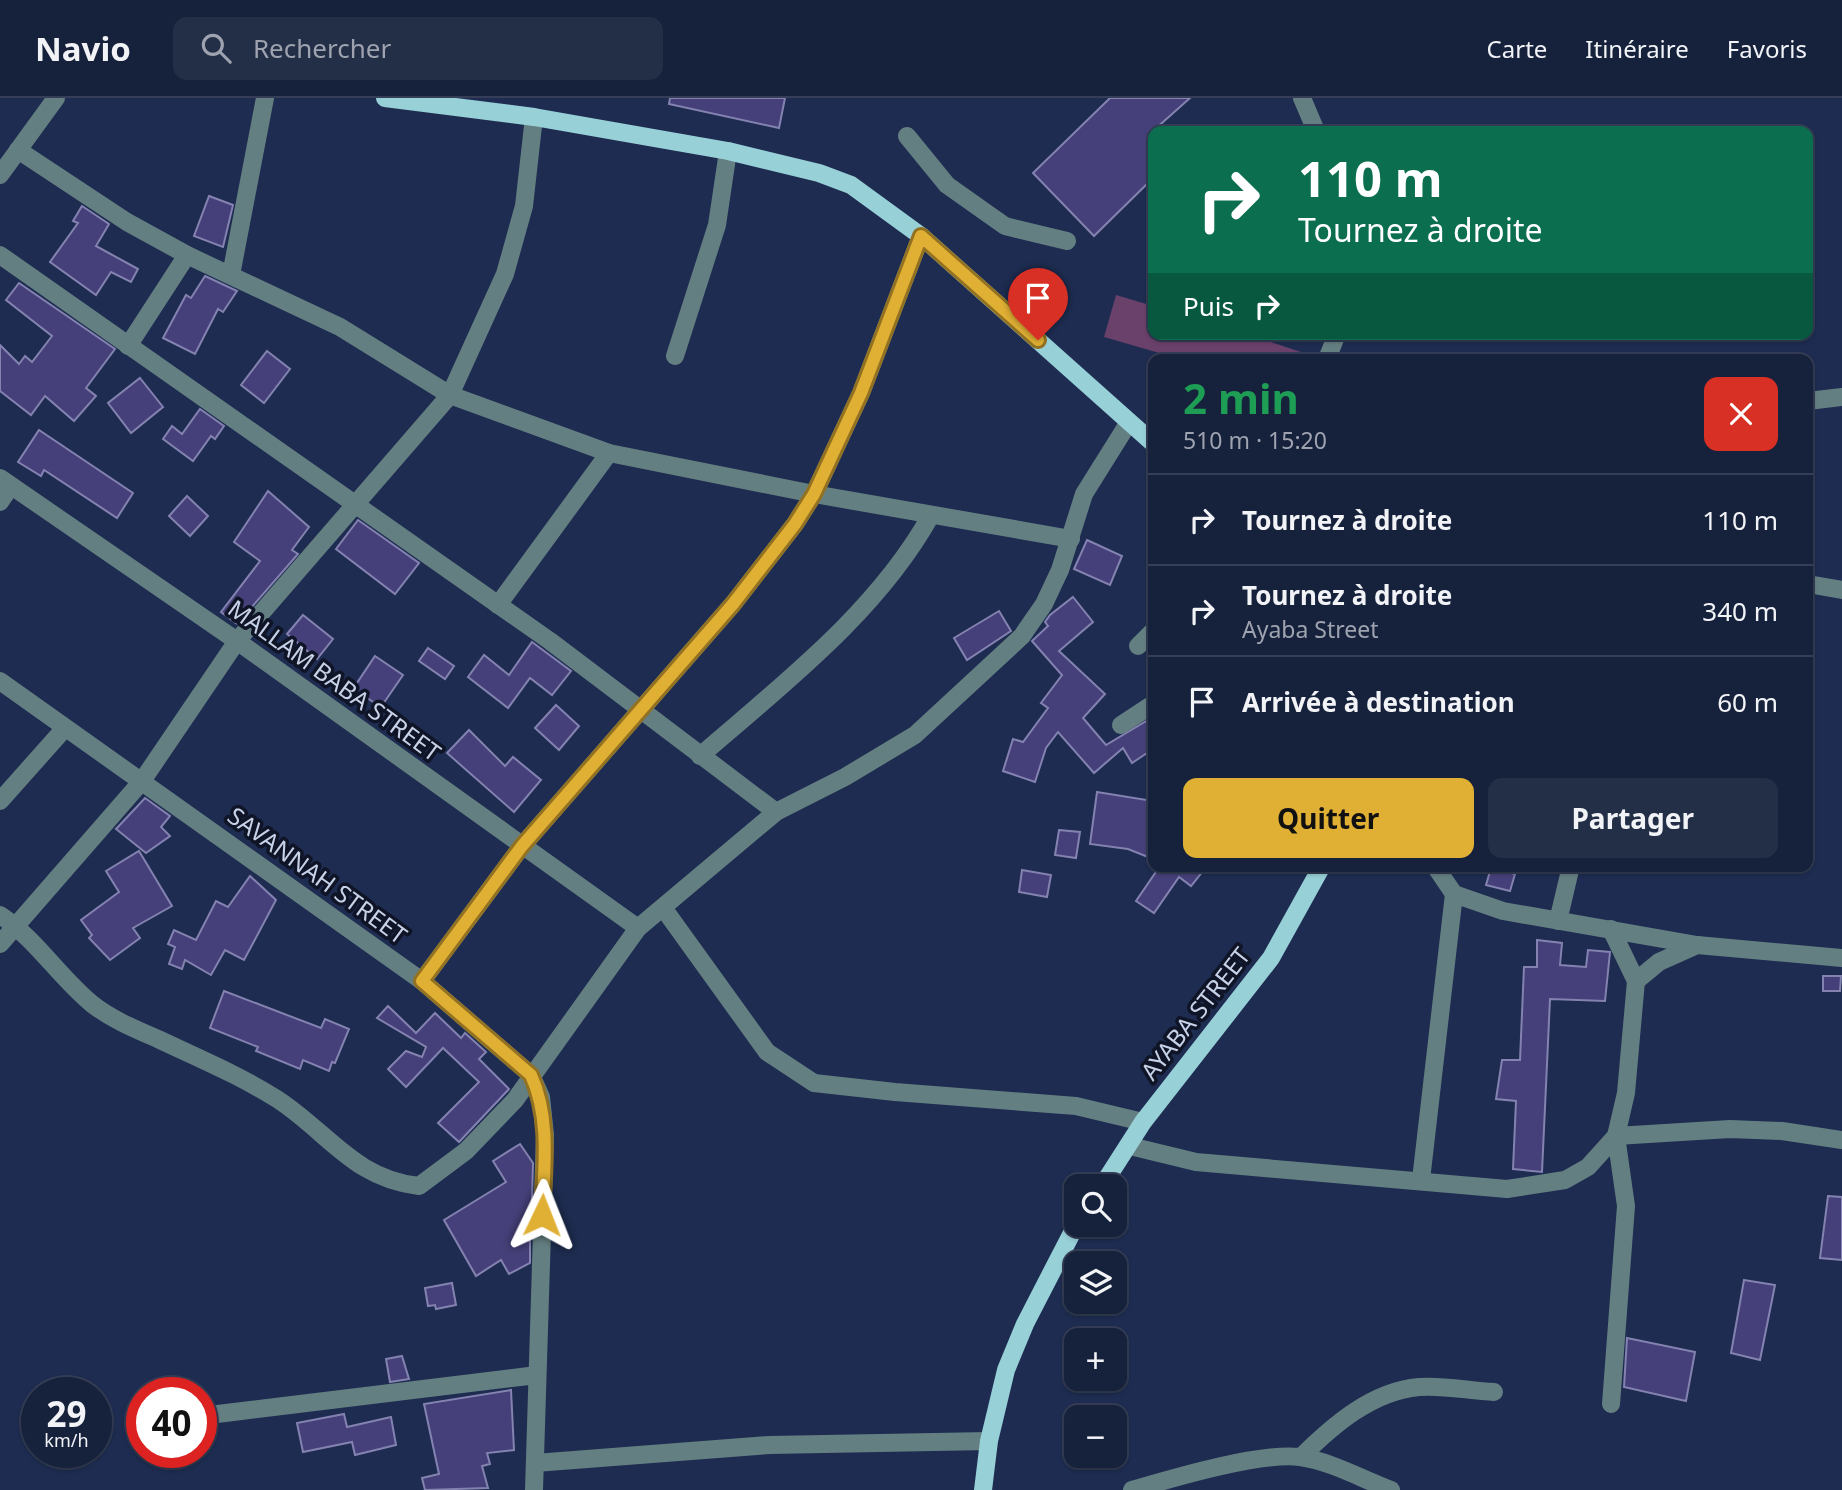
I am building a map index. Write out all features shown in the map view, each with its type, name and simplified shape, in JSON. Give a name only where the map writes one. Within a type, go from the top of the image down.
[{"type":"main road","points":[[385,98],[430,101],[534,117],[728,151],[819,173],[851,185],[921,236],[1148,439]]},
{"type":"main road","name":"AYABA STREET","points":[[1110,1174],[1143,1122],[1271,958],[1319,872]]},
{"type":"main road","points":[[982,1490],[989,1441],[1006,1370],[1025,1324],[1070,1237]]},
{"type":"street","points":[[0,175],[57,98]]},
{"type":"street","points":[[231,275],[265,98]]},
{"type":"street","points":[[1301,98],[1314,126]]},
{"type":"street","points":[[0,944],[142,781],[236,640],[450,395],[505,274],[524,206],[534,117]]},
{"type":"street","points":[[907,136],[947,185],[1005,226],[1067,241]]},
{"type":"street","points":[[18,150],[127,222],[187,255],[340,327],[450,395],[609,453],[814,494],[1071,539]]},
{"type":"street","points":[[675,356],[717,225],[728,151]]},
{"type":"street","points":[[422,981],[522,846],[771,557],[814,494],[861,393],[921,236]]},
{"type":"street","points":[[0,255],[611,685],[640,710],[776,812]]},
{"type":"street","points":[[128,346],[187,255]]},
{"type":"street","points":[[1813,400],[1842,397]]},
{"type":"street","points":[[0,915],[16,926],[92,1004],[119,1021],[232,1073],[278,1100],[370,1173],[394,1183],[419,1186],[466,1151],[515,1100],[638,928],[664,909],[723,853],[776,812],[915,735],[988,671],[1022,636],[1044,604],[1071,539],[1084,494],[1129,422]]},
{"type":"street","points":[[498,605],[609,453]]},
{"type":"street","points":[[0,502],[6,482]]},
{"type":"street","name":"MALLAM BABA STREET","points":[[6,482],[236,640],[638,928]]},
{"type":"street","points":[[700,756],[817,652],[892,577],[931,515]]},
{"type":"street","points":[[1813,585],[1842,590]]},
{"type":"street","points":[[1139,646],[1148,636]]},
{"type":"street","name":"SAVANNAH STREET","points":[[0,681],[422,981],[531,1075]]},
{"type":"street","points":[[1121,725],[1148,707]]},
{"type":"street","points":[[0,801],[65,728]]},
{"type":"street","points":[[1438,872],[1454,894],[1503,911],[1697,946],[1842,958]]},
{"type":"street","points":[[1558,920],[1570,872]]},
{"type":"street","points":[[1421,1180],[1454,894]]},
{"type":"street","points":[[664,909],[768,1052],[814,1083],[1020,1104],[1050,1103],[1143,1122]]},
{"type":"street","points":[[1611,929],[1636,981],[1633,1037],[1616,1136],[1626,1206],[1611,1404]]},
{"type":"street","points":[[1636,981],[1658,962],[1697,946]]},
{"type":"street","points":[[531,1075],[541,1097],[545,1135],[534,1490]]},
{"type":"street","points":[[1129,1146],[1196,1162],[1507,1189],[1565,1180],[1588,1167],[1616,1136],[1730,1129],[1782,1131],[1842,1140]]},
{"type":"street","points":[[217,1414],[537,1376]]},
{"type":"street","points":[[1301,1457],[1330,1428],[1385,1394],[1419,1387],[1494,1392]]},
{"type":"street","points":[[535,1463],[758,1446],[989,1441]]},
{"type":"street","points":[[1132,1490],[1187,1474],[1280,1457],[1301,1457],[1391,1490]]},
{"type":"shaded area","points":[[1116,295],[1148,305],[1148,340],[1264,340],[1301,352],[1163,354],[1104,337]]},
{"type":"building","points":[[670,98],[785,98],[779,128],[669,104]]},
{"type":"building","points":[[1110,98],[1190,98],[1159,126],[1148,126],[1148,183],[1094,236],[1033,173]]},
{"type":"building","points":[[209,196],[233,205],[223,247],[194,236]]},
{"type":"building","points":[[82,206],[109,224],[96,246],[138,269],[131,282],[111,272],[96,295],[50,262],[78,223],[73,221]]},
{"type":"building","points":[[205,276],[237,291],[223,312],[218,309],[195,354],[163,338],[186,295],[191,298]]},
{"type":"building","points":[[19,283],[115,349],[86,388],[96,396],[74,421],[45,396],[31,415],[0,391],[0,345],[19,364],[25,356],[32,362],[52,336],[6,300]]},
{"type":"building","points":[[267,351],[290,369],[264,403],[241,385]]},
{"type":"building","points":[[140,378],[163,407],[131,433],[108,403]]},
{"type":"building","points":[[200,409],[224,426],[215,439],[211,436],[193,461],[163,439],[172,426],[182,434]]},
{"type":"building","points":[[39,430],[133,493],[117,518],[44,470],[41,476],[18,462]]},
{"type":"building","points":[[268,491],[309,527],[292,550],[298,554],[237,624],[221,612],[260,561],[234,542]]},
{"type":"building","points":[[187,496],[208,516],[190,536],[169,516]]},
{"type":"building","points":[[358,520],[419,563],[395,594],[336,549]]},
{"type":"building","points":[[1087,540],[1122,556],[1110,585],[1074,569]]},
{"type":"building","points":[[1073,597],[1093,622],[1059,651],[1105,694],[1083,718],[1106,745],[1148,720],[1148,752],[1132,763],[1123,748],[1094,773],[1058,732],[1046,748],[1035,782],[1003,771],[1013,739],[1023,742],[1048,708],[1041,703],[1062,675],[1032,641],[1048,626],[1045,622]]},
{"type":"building","points":[[999,611],[1011,631],[967,660],[954,638]]},
{"type":"building","points":[[303,615],[333,639],[317,659],[287,634]]},
{"type":"building","points":[[532,642],[571,671],[552,695],[530,678],[508,708],[468,677],[484,655],[509,675]]},
{"type":"building","points":[[428,648],[454,666],[445,679],[419,661]]},
{"type":"building","points":[[375,656],[403,675],[381,707],[353,689]]},
{"type":"building","points":[[556,705],[579,726],[559,750],[535,728]]},
{"type":"building","points":[[469,730],[505,766],[513,757],[541,780],[514,812],[447,753]]},
{"type":"building","points":[[1097,792],[1148,800],[1148,857],[1128,849],[1090,844]]},
{"type":"building","points":[[145,798],[170,816],[161,827],[170,836],[146,853],[116,829]]},
{"type":"building","points":[[1059,830],[1080,832],[1076,858],[1055,855]]},
{"type":"building","points":[[139,851],[172,906],[133,928],[140,938],[110,960],[89,938],[92,935],[81,920],[119,892],[106,871]]},
{"type":"building","points":[[1022,870],[1051,875],[1047,897],[1019,892]]},
{"type":"building","points":[[1156,872],[1202,872],[1191,886],[1179,877],[1154,913],[1136,901]]},
{"type":"building","points":[[1490,872],[1515,874],[1510,891],[1486,885]]},
{"type":"building","points":[[250,876],[276,900],[244,960],[225,950],[211,975],[185,960],[182,969],[169,964],[175,947],[168,944],[174,930],[196,940],[216,901],[228,907]]},
{"type":"building","points":[[1537,940],[1562,943],[1560,965],[1586,967],[1588,950],[1610,952],[1605,1001],[1550,999],[1542,1172],[1513,1169],[1516,1101],[1496,1099],[1502,1060],[1520,1060],[1524,967],[1537,967]]},
{"type":"building","points":[[1823,976],[1841,976],[1840,991],[1823,991]]},
{"type":"building","points":[[224,991],[321,1028],[325,1019],[349,1029],[335,1063],[332,1062],[329,1071],[303,1060],[300,1069],[256,1051],[258,1047],[210,1028]]},
{"type":"building","points":[[388,1006],[416,1033],[435,1013],[461,1038],[465,1033],[486,1052],[479,1059],[509,1089],[459,1142],[438,1123],[479,1082],[443,1048],[406,1087],[388,1069],[406,1051],[422,1057],[426,1047],[377,1018]]},
{"type":"building","points":[[520,1144],[533,1163],[531,1234],[527,1235],[530,1242],[530,1263],[509,1274],[501,1260],[476,1276],[444,1220],[506,1182],[493,1161]]},
{"type":"building","points":[[1828,1196],[1842,1197],[1842,1260],[1820,1258]]},
{"type":"building","points":[[1744,1280],[1775,1285],[1760,1360],[1731,1353]]},
{"type":"building","points":[[452,1283],[456,1305],[436,1309],[435,1305],[428,1306],[425,1288]]},
{"type":"building","points":[[1627,1338],[1695,1352],[1686,1401],[1624,1387]]},
{"type":"building","points":[[402,1356],[409,1379],[390,1382],[386,1359]]},
{"type":"building","points":[[511,1390],[514,1450],[487,1453],[490,1464],[482,1466],[488,1488],[425,1490],[422,1478],[439,1474],[424,1404]]},
{"type":"building","points":[[344,1414],[347,1427],[391,1417],[396,1445],[355,1455],[352,1442],[303,1452],[297,1423]]},
{"type":"route","points":[[542,1215],[545,1135],[541,1097],[531,1075],[422,981],[522,846],[733,604],[795,524],[814,494],[861,393],[921,236],[1038,340]]}]
